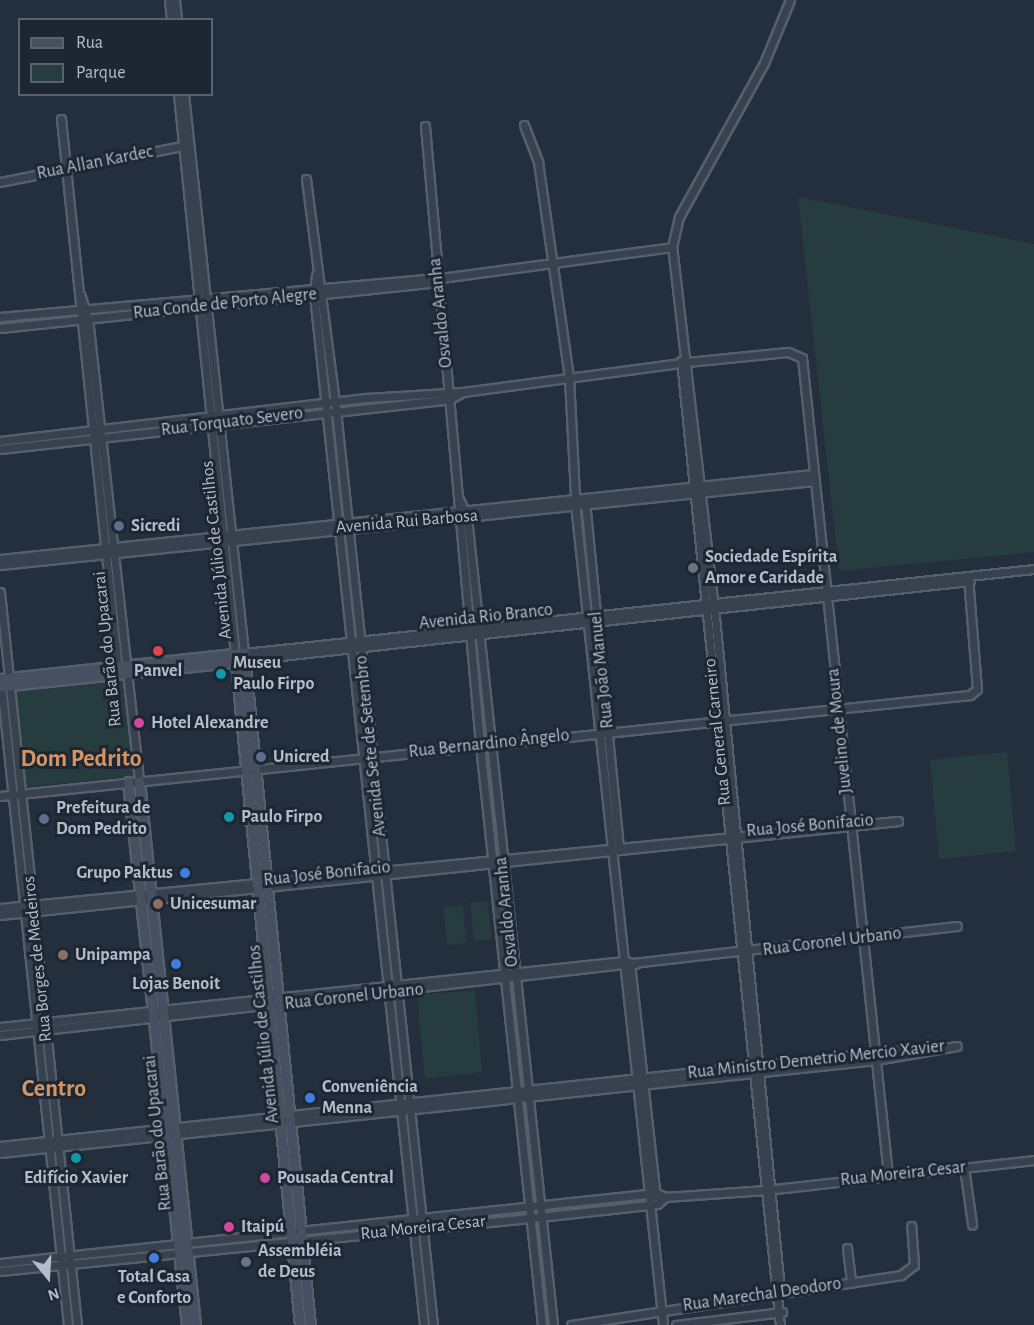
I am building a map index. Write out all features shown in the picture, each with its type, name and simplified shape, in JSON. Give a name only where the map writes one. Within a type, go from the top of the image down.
[{"type":"street","points":[[169,0],[171,18]]},
{"type":"street","points":[[175,0],[177,18]]},
{"type":"street","points":[[672,247],[680,217],[764,63],[790,0]]},
{"type":"street","name":"Avenida Júlio de Castilhos","points":[[178,96],[186,145],[203,302],[221,424],[227,539]]},
{"type":"street","name":"Avenida Júlio de Castilhos","points":[[184,96],[186,145]]},
{"type":"street","name":"Rua Barão do Upacarai","points":[[61,119],[80,294],[88,318],[90,377]]},
{"type":"street","name":"Rua João Manuel","points":[[524,125],[538,162],[569,377],[579,486],[584,495],[614,788],[616,849]]},
{"type":"street","name":"Osvaldo Aranha","points":[[424,126],[437,279],[474,626],[471,635],[480,746],[514,975],[530,1218],[542,1325]]},
{"type":"street","name":"Rua Allan Kardec","points":[[0,182],[186,145]]},
{"type":"street","name":"Avenida Sete de Setembro","points":[[306,179],[317,286],[314,295],[324,375],[331,402],[336,410],[352,644],[364,757],[397,984],[411,1111],[413,1225],[424,1325]]},
{"type":"street","name":"Rua Conde de Porto Alegre","points":[[0,317],[141,303],[260,301],[552,265],[672,247]]},
{"type":"street","name":"Rua General Carneiro","points":[[672,247],[698,485],[704,602],[716,721],[727,778]]},
{"type":"street","name":"Rua Conde de Porto Alegre","points":[[0,328],[142,313],[260,292],[352,282],[437,279]]},
{"type":"street","points":[[352,282],[353,291]]},
{"type":"street","name":"Avenida Sete de Setembro","points":[[317,286],[323,294],[332,374],[331,402],[328,411],[343,519]]},
{"type":"street","points":[[260,292],[260,301]]},
{"type":"street","name":"Rua Barão do Upacarai","points":[[80,294],[77,309],[90,377],[104,496],[183,1247],[195,1325]]},
{"type":"street","name":"Avenida Júlio de Castilhos","points":[[203,302],[210,417],[231,570],[305,1325]]},
{"type":"street","points":[[141,303],[142,313]]},
{"type":"street","points":[[28,314],[28,325]]},
{"type":"street","name":"Rua Torquato Severo","points":[[0,449],[49,439],[272,408],[449,390],[463,392],[684,362],[788,352],[802,358]]},
{"type":"street","name":"Juvelino de Moura","points":[[802,358],[861,940],[888,1175]]},
{"type":"street","points":[[324,375],[332,374]]},
{"type":"street","name":"Rua Torquato Severo","points":[[96,433],[211,426],[273,417],[450,399],[463,392]]},
{"type":"street","points":[[367,398],[368,407]]},
{"type":"street","points":[[272,408],[273,417]]},
{"type":"street","points":[[180,420],[181,429]]},
{"type":"street","name":"Rua Torquato Severo","points":[[0,441],[49,439]]},
{"type":"street","name":"Avenida Rui Barbosa","points":[[259,535],[343,519],[462,509],[575,495],[814,477]]},
{"type":"street","name":"Avenida Rui Barbosa","points":[[0,559],[463,518],[575,504],[698,494],[758,483]]},
{"type":"street","name":"Rua João Manuel","points":[[579,486],[575,495],[575,504],[598,734],[616,849],[629,963],[665,1324]]},
{"type":"street","points":[[640,490],[640,499]]},
{"type":"street","points":[[517,503],[518,511]]},
{"type":"street","points":[[375,517],[375,525]]},
{"type":"street","name":"Avenida Sete de Setembro","points":[[343,528],[361,643],[374,755],[387,986],[402,1112],[423,1223],[433,1325]]},
{"type":"street","name":"Rua General Carneiro","points":[[703,549],[713,602],[728,746],[729,804],[775,1239],[782,1312],[780,1325]]},
{"type":"street","name":"Avenida Rui Barbosa","points":[[0,565],[110,550]]},
{"type":"street","name":"Avenida Rio Branco","points":[[650,612],[705,611],[827,599],[878,589],[1034,569]]},
{"type":"street","points":[[583,572],[592,571]]},
{"type":"street","name":"Rua Bernardino Ângelo","points":[[0,796],[250,771],[374,755],[970,695],[977,689],[971,578]]},
{"type":"street","name":"Avenida Rio Branco","points":[[398,639],[474,626],[588,619],[650,612],[704,602],[826,591],[878,589]]},
{"type":"street","name":"Rua Borges de Medeiros","points":[[0,593],[3,681],[16,794],[24,827],[36,1027],[54,1143],[66,1261],[68,1325]]},
{"type":"street","points":[[763,597],[764,605]]},
{"type":"street","name":"Avenida Rio Branco","points":[[3,681],[398,639],[471,635],[533,624]]},
{"type":"street","name":"Osvaldo Aranha","points":[[474,626],[479,634],[506,976],[554,1325]]},
{"type":"street","points":[[707,632],[716,631]]},
{"type":"street","points":[[710,658],[719,657]]},
{"type":"street","points":[[592,661],[601,660]]},
{"type":"street","points":[[713,688],[722,687]]},
{"type":"street","points":[[719,746],[728,746]]},
{"type":"street","points":[[605,789],[614,788]]},
{"type":"street","name":"Rua Borges de Medeiros","points":[[16,794],[15,828],[28,909]]},
{"type":"street","name":"Rua José Bonifacio","points":[[0,915],[28,909],[227,887],[898,821],[850,826]]},
{"type":"street","points":[[15,828],[24,827]]},
{"type":"street","name":"Rua José Bonifacio","points":[[0,908],[28,909]]},
{"type":"street","name":"Rua Coronel Urbano","points":[[0,1035],[36,1027],[158,1013],[307,999],[398,994],[514,975],[861,940],[957,926]]},
{"type":"street","name":"Rua Borges de Medeiros","points":[[34,967],[45,1026],[50,1112]]},
{"type":"street","name":"Rua Coronel Urbano","points":[[307,999],[397,984],[506,976]]},
{"type":"street","name":"Rua Coronel Urbano","points":[[0,1027],[36,1027]]},
{"type":"street","name":"Rua Ministro Demetrio Mercio Xavier","points":[[345,1113],[401,1102],[522,1094],[958,1048],[876,1057]]},
{"type":"street","points":[[40,1058],[48,1057]]},
{"type":"street","name":"Rua Ministro Demetrio Mercio Xavier","points":[[0,1146],[18,1147],[284,1118],[345,1113],[402,1112],[522,1094]]},
{"type":"street","name":"Rua Ministro Demetrio Mercio Xavier","points":[[0,1153],[18,1147]]},
{"type":"street","name":"Rua Moreira Cesar","points":[[2,1267],[413,1225],[449,1215],[538,1208],[652,1193],[665,1197],[770,1190],[1034,1160]]},
{"type":"street","points":[[964,1167],[972,1224]]},
{"type":"street","points":[[654,1206],[665,1197]]},
{"type":"street","points":[[590,1201],[591,1210]]},
{"type":"street","name":"Rua Moreira Cesar","points":[[423,1223],[450,1224],[654,1206]]},
{"type":"street","points":[[449,1215],[450,1224]]},
{"type":"street","name":"Rua Marechal Deodoro","points":[[571,1325],[664,1309],[901,1275],[914,1265],[911,1226]]},
{"type":"street","name":"Rua Barão do Upacarai","points":[[183,1247],[187,1325]]},
{"type":"street","points":[[847,1248],[851,1283]]},
{"type":"street","name":"Rua Borges de Medeiros","points":[[66,1261],[77,1325]]},
{"type":"street","points":[[536,1272],[546,1272]]},
{"type":"street","points":[[419,1284],[429,1283]]},
{"type":"street","name":"Rua General Carneiro","points":[[782,1312],[787,1325]]},
{"type":"street","name":"Rua Marechal Deodoro","points":[[676,1325],[782,1312]]},
{"type":"street","points":[[542,1325],[554,1325]]},
{"type":"green space","points":[[798,197],[1034,244],[1034,552],[839,571]]},
{"type":"green space","points":[[123,677],[134,776],[23,787],[13,688]]},
{"type":"green space","points":[[1007,752],[1016,851],[939,859],[930,760]]},
{"type":"green space","points":[[487,901],[492,939],[474,941],[470,903]]},
{"type":"green space","points":[[463,905],[466,943],[447,945],[443,907]]},
{"type":"green space","points":[[475,990],[482,1072],[425,1079],[417,995]]},
{"type":"place","name":"Sicredi","points":[[119,526]]},
{"type":"place","name":"Sociedade Espírita Amor e Caridade","points":[[693,568]]},
{"type":"place","name":"Panvel","points":[[158,651]]},
{"type":"place","name":"Museu Paulo Firpo","points":[[221,674]]},
{"type":"place","name":"Hotel Alexandre","points":[[139,723]]},
{"type":"place","name":"Unicred","points":[[261,757]]},
{"type":"place","name":"Paulo Firpo","points":[[229,817]]},
{"type":"place","name":"Prefeitura de Dom Pedrito","points":[[44,819]]},
{"type":"place","name":"Grupo Paktus","points":[[185,873]]},
{"type":"place","name":"Unicesumar","points":[[158,904]]},
{"type":"place","name":"Unipampa","points":[[63,955]]},
{"type":"place","name":"Lojas Benoit","points":[[176,964]]},
{"type":"place","name":"Conveniência Menna","points":[[310,1098]]},
{"type":"place","name":"Edifício Xavier","points":[[76,1158]]},
{"type":"place","name":"Pousada Central","points":[[265,1178]]},
{"type":"place","name":"Itaipú","points":[[229,1227]]},
{"type":"place","name":"Total Casa e Conforto","points":[[154,1258]]},
{"type":"place","name":"Assembléia de Deus","points":[[246,1262]]},
{"type":"district","name":"Dom Pedrito","points":[[81,760]]},
{"type":"district","name":"Centro","points":[[54,1090]]}]
